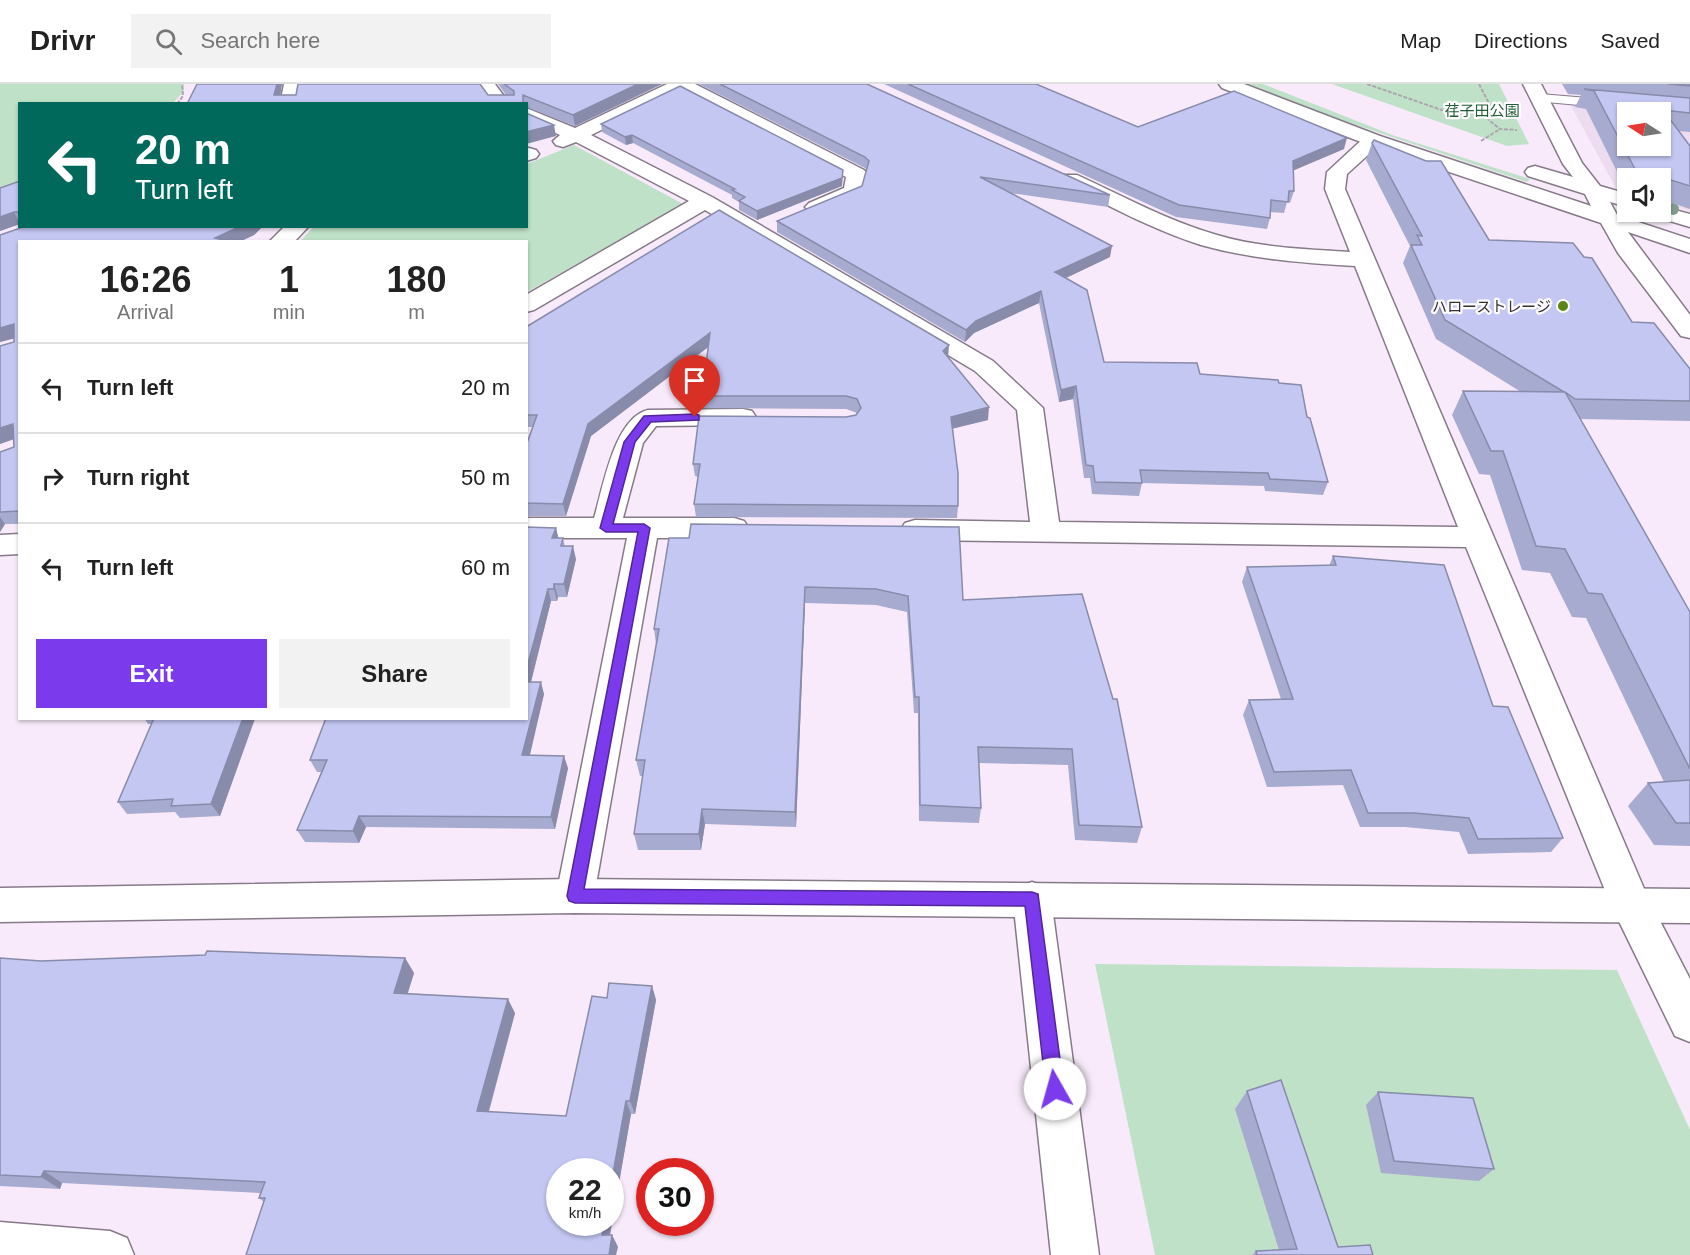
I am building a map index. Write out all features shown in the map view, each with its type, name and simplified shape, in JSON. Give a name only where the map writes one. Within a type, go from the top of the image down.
[{"type":"street","points":[[289,102],[292,84]]},
{"type":"street","points":[[486,84],[497,99],[502,102]]},
{"type":"street","points":[[570,138],[681,84],[857,174],[854,191],[801,213]]},
{"type":"street","points":[[1228,84],[1373,140],[1690,246]]},
{"type":"street","points":[[1536,91],[1573,164],[1592,189],[1626,248],[1690,331]]},
{"type":"street","points":[[528,114],[570,138],[705,201],[768,226],[984,366],[1030,408],[1046,531]]},
{"type":"street","points":[[1373,140],[1337,172],[1335,189],[1631,905],[1690,1022]]},
{"type":"street","points":[[1517,166],[1617,197]]},
{"type":"street","points":[[1056,173],[1188,233],[1219,242],[1267,253],[1365,260]]},
{"type":"street","points":[[528,304],[705,201]]},
{"type":"street","points":[[1671,215],[1690,221]]},
{"type":"street","points":[[282,240],[297,228]]},
{"type":"street","points":[[606,528],[630,442],[648,418],[765,418]]},
{"type":"street","points":[[528,528],[763,529]]},
{"type":"street","points":[[575,896],[644,528]]},
{"type":"street","points":[[893,530],[1477,537]]},
{"type":"street","points":[[0,545],[18,544]]},
{"type":"street","points":[[0,905],[575,896],[1690,906]]},
{"type":"street","points":[[1032,899],[1074,1255]]},
{"type":"street","points":[[0,1246],[110,1255]]},
{"type":"lane","points":[[1536,91],[1617,103]]},
{"type":"path","points":[[178,102],[183,96],[182,84]]},
{"type":"path","points":[[1367,84],[1456,115],[1493,111],[1479,84]]},
{"type":"path","points":[[1479,112],[1500,129],[1519,131]]},
{"type":"path","points":[[1489,147],[1478,143],[1500,129]]},
{"type":"shaded area","points":[[1565,95],[1645,102],[1617,102],[1617,156],[1671,156],[1671,104],[1690,106],[1690,211],[1671,206],[1671,168],[1617,168],[1617,190]]},
{"type":"green space","points":[[0,84],[184,84],[184,91],[174,102],[18,102],[18,189],[0,195]]},
{"type":"green space","points":[[1248,84],[1263,84],[1395,136],[1530,179],[1527,182],[1347,122]]},
{"type":"green space","name":"荏子田公園","points":[[1332,84],[1499,84],[1529,144],[1507,146]]},
{"type":"green space","points":[[574,145],[683,204],[528,291],[528,240],[301,240],[313,228],[528,228],[528,164]]},
{"type":"green space","points":[[1095,964],[1617,970],[1690,1130],[1690,1255],[1155,1255]]},
{"type":"building","points":[[197,84],[277,84],[274,95],[296,95],[298,84],[480,84],[488,95],[514,95],[514,91],[504,84],[638,84],[573,115],[523,95],[523,102],[188,102]]},
{"type":"building","points":[[720,84],[867,84],[1110,195],[980,177],[1112,246],[1055,272],[1087,290],[1104,362],[1197,363],[1200,374],[1278,380],[1279,383],[1301,385],[1307,417],[1310,418],[1328,482],[1270,479],[1268,473],[1140,470],[1142,483],[1095,482],[1093,466],[1086,465],[1076,386],[1061,390],[1041,291],[976,321],[966,330],[777,221],[862,186],[869,161]]},
{"type":"building","points":[[908,84],[1036,84],[1138,127],[1234,91],[1347,138],[1293,161],[1294,191],[1289,191],[1288,202],[1271,200],[1270,218],[1179,205]]},
{"type":"building","points":[[680,86],[843,170],[842,178],[757,211],[739,201],[745,197],[732,190],[735,189],[632,135],[625,137],[601,124]]},
{"type":"building","points":[[1584,89],[1690,98],[1690,113],[1671,111],[1671,102],[1617,102],[1617,135],[1594,91]]},
{"type":"building","points":[[528,114],[554,125],[528,132]]},
{"type":"building","points":[[1671,121],[1690,146],[1690,186],[1671,180],[1671,168],[1634,168],[1628,156],[1671,156]]},
{"type":"building","points":[[1374,140],[1426,161],[1441,161],[1489,240],[1573,243],[1584,257],[1592,258],[1632,322],[1654,323],[1690,369],[1690,401],[1575,399],[1445,320],[1411,245],[1422,245],[1417,235],[1422,236],[1372,143]]},
{"type":"building","points":[[18,182],[18,212],[0,217],[0,188]]},
{"type":"building","points":[[719,210],[949,345],[943,351],[989,407],[951,417],[958,473],[958,506],[694,504],[700,464],[693,464],[699,416],[846,417],[856,415],[861,408],[857,399],[846,396],[702,396],[710,333],[588,424],[563,504],[528,503],[528,440],[537,415],[528,415],[528,326]]},
{"type":"building","points":[[20,228],[237,228],[215,238],[223,240],[18,240],[18,511],[0,512],[0,452],[14,447],[13,424],[0,428],[0,346],[14,342],[14,324],[0,328],[0,235]]},
{"type":"building","points":[[1463,391],[1565,392],[1690,612],[1690,769],[1602,594],[1588,593],[1565,549],[1536,546],[1503,451],[1491,451]]},
{"type":"building","points":[[691,524],[959,527],[963,600],[1082,594],[1113,699],[1117,699],[1142,827],[1079,825],[1072,749],[978,747],[981,808],[920,805],[919,697],[915,697],[908,596],[876,589],[805,587],[795,812],[702,809],[699,834],[634,834],[645,760],[636,760],[659,629],[654,629],[669,538],[689,538]]},
{"type":"building","points":[[528,527],[556,528],[552,538],[563,538],[561,546],[573,546],[564,584],[554,584],[554,589],[548,589],[528,664]]},
{"type":"building","points":[[1333,556],[1444,565],[1493,706],[1508,707],[1563,838],[1478,839],[1469,818],[1414,813],[1368,813],[1351,770],[1274,772],[1249,700],[1293,699],[1247,567],[1336,565]]},
{"type":"building","points":[[528,682],[541,682],[522,755],[564,756],[551,817],[359,816],[353,831],[297,830],[327,760],[310,760],[325,720],[528,720]]},
{"type":"building","points":[[153,720],[242,720],[211,804],[171,806],[173,799],[118,802]]},
{"type":"building","points":[[1690,780],[1690,823],[1676,823],[1648,783]]},
{"type":"building","points":[[207,951],[405,958],[394,993],[508,999],[477,1111],[566,1116],[592,996],[607,998],[609,983],[652,986],[630,1101],[626,1101],[616,1158],[546,1158],[546,1236],[612,1236],[609,1255],[246,1255],[265,1198],[259,1198],[265,1182],[44,1171],[41,1177],[0,1175],[0,958],[41,961],[205,955]]},
{"type":"building","points":[[1281,1080],[1338,1247],[1370,1245],[1373,1255],[1257,1255],[1256,1251],[1297,1249],[1247,1091]]},
{"type":"building","points":[[1378,1092],[1473,1098],[1494,1169],[1394,1161]]},
{"type":"place","name":"ハローストレージ","points":[[1563,306]]},
{"type":"route","points":[[695,417],[648,418],[630,442],[606,528],[644,528],[575,896],[1032,899],[1055,1089]]}]
